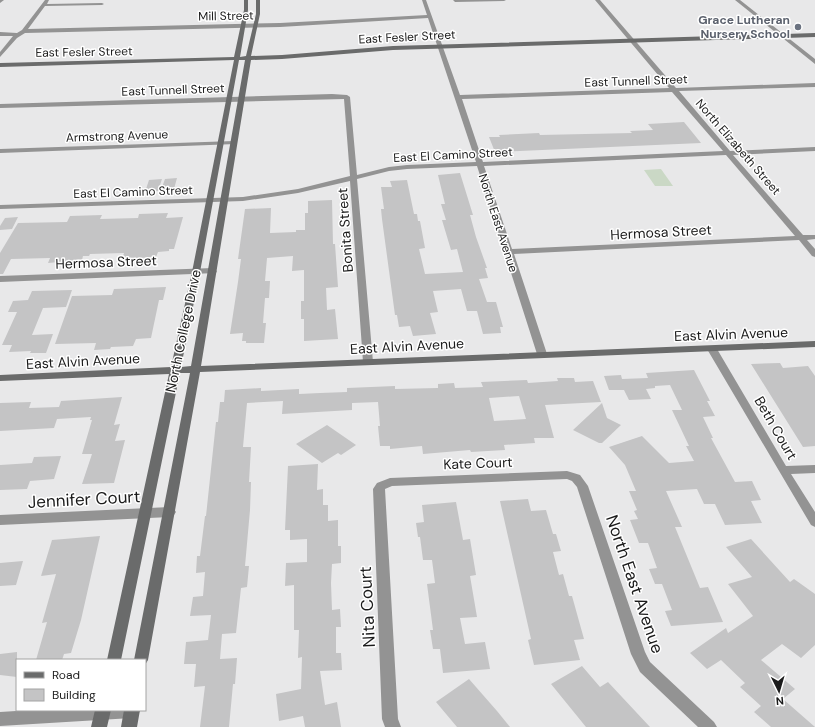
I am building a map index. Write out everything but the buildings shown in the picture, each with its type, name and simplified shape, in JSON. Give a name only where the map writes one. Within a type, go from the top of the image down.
[{"type":"street","name":"North College Drive","points":[[114,659],[222,143],[246,10],[246,0]]},
{"type":"street","name":"North College Drive","points":[[142,659],[196,370],[248,59],[258,14],[258,0]]},
{"type":"street","name":"North East Avenue","points":[[424,0],[458,97],[507,252],[542,354]]},
{"type":"street","points":[[456,1],[504,0]]},
{"type":"street","name":"North Elizabeth Street","points":[[597,0],[815,254]]},
{"type":"street","points":[[737,0],[815,62]]},
{"type":"street","points":[[0,56],[18,34],[24,31],[45,3],[102,4]]},
{"type":"street","name":"Mill Street","points":[[24,31],[255,26],[429,16]]},
{"type":"street","points":[[0,34],[18,34]]},
{"type":"street","name":"East Fesler Street","points":[[0,65],[248,59],[439,46],[815,35]]},
{"type":"street","name":"East Tunnell Street","points":[[458,97],[815,85]]},
{"type":"street","name":"East Tunnell Street","points":[[0,106],[347,97]]},
{"type":"street","name":"Bonita Street","points":[[347,97],[368,362]]},
{"type":"street","name":"Armstrong Avenue","points":[[0,151],[234,143]]},
{"type":"street","name":"East El Camino Street","points":[[0,207],[210,201],[259,198],[354,179],[389,169],[407,167],[815,149]]},
{"type":"street","name":"Hermosa Street","points":[[507,252],[815,237]]},
{"type":"street","name":"Hermosa Street","points":[[0,279],[213,271]]},
{"type":"street","name":"East Alvin Avenue","points":[[0,378],[542,354],[712,349],[815,344]]},
{"type":"street","name":"Beth Court","points":[[712,349],[815,522]]},
{"type":"street","points":[[783,470],[815,468]]},
{"type":"street","name":"Kate Court","points":[[381,486],[390,482],[567,475],[576,478]]},
{"type":"street","name":"North East Avenue","points":[[576,478],[582,486],[638,654],[645,667],[708,727]]},
{"type":"street","name":"Nita Court","points":[[381,486],[379,489],[390,719],[393,727]]},
{"type":"street","name":"Jennifer Court","points":[[0,520],[170,512]]},
{"type":"street","points":[[0,719],[102,716],[127,711]]},
{"type":"street","points":[[129,727],[132,711]]},
{"type":"green space","points":[[661,169],[673,186],[655,186],[644,170]]},
{"type":"place","name":"Grace Lutheran Nursery School","points":[[798,27]]}]
